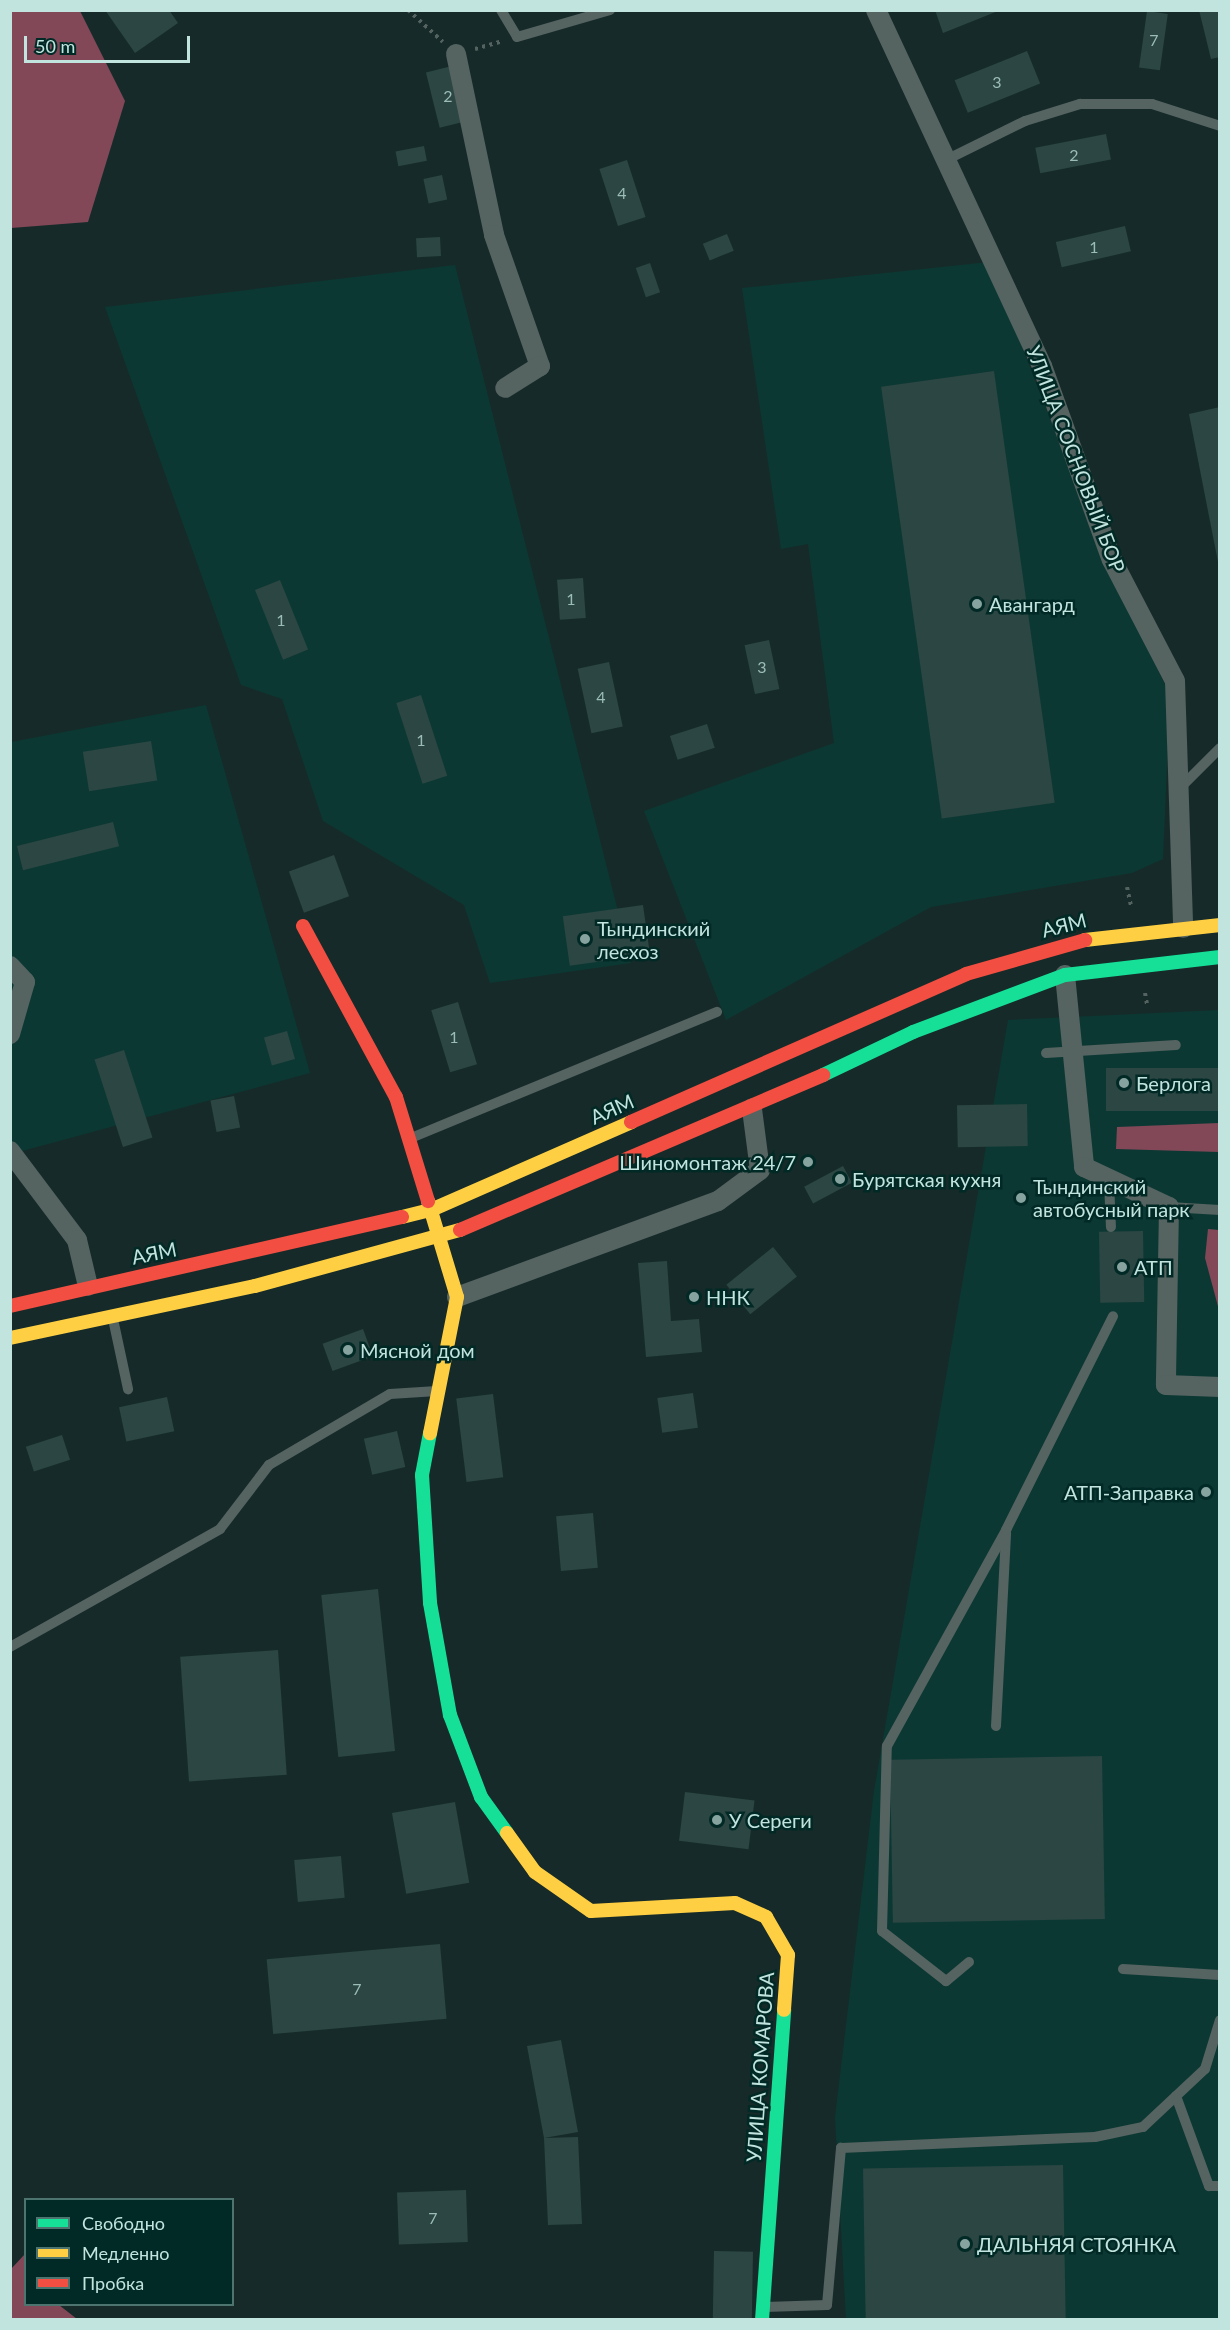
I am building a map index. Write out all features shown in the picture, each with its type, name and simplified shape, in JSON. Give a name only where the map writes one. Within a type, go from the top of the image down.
[{"type":"main road","name":"АЯМ","points":[[10,1306],[88,1286],[312,1241],[431,1210],[966,974],[1102,935],[1220,925]]},
{"type":"main road","points":[[303,926],[396,1096],[411,1138],[457,1297]]},
{"type":"main road","points":[[10,1338],[111,1313],[255,1286],[439,1238],[752,1109],[913,1032],[1065,975],[1220,957]]},
{"type":"main road","name":"УЛИЦА КОМАРОВА","points":[[457,1297],[437,1391],[423,1475],[430,1603],[450,1715],[481,1797],[535,1872],[591,1911],[735,1903],[765,1917],[788,1955],[762,2313]]},
{"type":"street","name":"УЛИЦА СОСНОВЫЙ БОР","points":[[876,10],[948,159],[1042,366],[1112,560],[1175,681],[1176,792],[1183,928]]},
{"type":"street","points":[[456,54],[494,235],[540,366],[505,388]]},
{"type":"street","points":[[10,966],[25,982],[10,1034]]},
{"type":"street","points":[[1065,975],[1084,1167],[1109,1182],[1169,1207],[1166,1385],[1220,1387]]},
{"type":"street","points":[[457,1297],[718,1202],[760,1170],[752,1109]]},
{"type":"street","points":[[10,1151],[77,1240],[88,1286]]},
{"type":"lane","points":[[501,10],[517,37],[610,10]]},
{"type":"lane","points":[[948,159],[1025,121],[1080,104],[1152,104],[1220,126]]},
{"type":"lane","points":[[1176,792],[1220,748]]},
{"type":"lane","points":[[411,1138],[717,1012]]},
{"type":"lane","points":[[1046,1053],[1176,1045]]},
{"type":"lane","points":[[1109,1182],[1111,1227]]},
{"type":"lane","points":[[1169,1207],[1220,1210]]},
{"type":"lane","points":[[111,1313],[128,1389]]},
{"type":"lane","points":[[969,1962],[945,1981],[882,1932],[887,1746],[1006,1530],[1113,1316]]},
{"type":"lane","points":[[10,1647],[220,1528],[268,1465],[390,1394],[437,1391]]},
{"type":"lane","points":[[996,1726],[1006,1530]]},
{"type":"lane","points":[[1123,1969],[1220,1975]]},
{"type":"lane","points":[[762,2313],[827,2305],[841,2148],[1095,2138],[1143,2127],[1205,2069],[1220,2020]]},
{"type":"lane","points":[[1176,2096],[1209,2186],[1220,2186]]},
{"type":"shaded area","points":[[11,10],[80,11],[125,101],[88,222],[11,228]]},
{"type":"shaded area","points":[[989,262],[1107,564],[1170,695],[1163,859],[1132,873],[931,907],[726,1020],[644,811],[834,743],[808,544],[781,549],[742,288]]},
{"type":"shaded area","points":[[455,265],[631,963],[490,983],[464,905],[323,821],[282,699],[241,685],[105,307]]},
{"type":"shaded area","points":[[206,705],[310,1073],[11,1154],[11,742]]},
{"type":"shaded area","points":[[1219,1010],[1219,2319],[846,2320],[835,2117],[874,1791],[1008,1020]]},
{"type":"shaded area","points":[[1219,1123],[1219,1152],[1116,1149],[1117,1127]]},
{"type":"shaded area","points":[[1208,1229],[1219,1230],[1219,1310],[1205,1258]]},
{"type":"shaded area","points":[[24,2255],[24,2306],[60,2306],[77,2319],[11,2319],[11,2269]]},
{"type":"building","points":[[105,10],[169,10],[178,23],[135,53]]},
{"type":"building","points":[[935,10],[998,10],[998,11],[943,33]]},
{"type":"building","points":[[1199,10],[1220,10],[1220,57],[1211,59]]},
{"type":"building","points":[[1147,11],[1168,14],[1160,70],[1139,67]]},
{"type":"building","points":[[1027,51],[1040,83],[968,113],[955,80]]},
{"type":"building","points":[[456,65],[470,120],[440,128],[426,72]]},
{"type":"building","points":[[1106,134],[1111,160],[1040,173],[1035,148]]},
{"type":"building","points":[[424,146],[427,161],[398,166],[396,152]]},
{"type":"building","points":[[627,160],[646,217],[618,226],[599,169]]},
{"type":"building","points":[[442,175],[447,199],[429,203],[423,179]]},
{"type":"building","points":[[1125,226],[1131,251],[1062,267],[1056,242]]},
{"type":"building","points":[[727,234],[734,251],[710,260],[703,244]]},
{"type":"building","points":[[440,237],[441,256],[417,257],[416,238]]},
{"type":"building","points":[[650,263],[660,292],[646,297],[636,268]]},
{"type":"building","points":[[994,371],[1055,803],[942,819],[881,387]]},
{"type":"building","points":[[1220,407],[1220,562],[1218,562],[1189,414]]},
{"type":"building","points":[[583,578],[586,618],[560,620],[557,580]]},
{"type":"building","points":[[280,580],[308,650],[283,660],[255,590]]},
{"type":"building","points":[[769,640],[779,689],[755,694],[745,645]]},
{"type":"building","points":[[609,662],[623,727],[591,733],[578,669]]},
{"type":"building","points":[[421,695],[447,776],[423,784],[396,703]]},
{"type":"building","points":[[707,724],[715,748],[678,760],[670,736]]},
{"type":"building","points":[[151,741],[157,781],[89,791],[83,752]]},
{"type":"building","points":[[113,822],[119,846],[23,870],[17,846]]},
{"type":"building","points":[[334,855],[349,896],[304,913],[289,871]]},
{"type":"building","points":[[643,905],[650,955],[570,966],[563,916]]},
{"type":"building","points":[[458,1002],[477,1064],[450,1072],[431,1010]]},
{"type":"building","points":[[287,1031],[295,1059],[272,1065],[264,1038]]},
{"type":"building","points":[[124,1050],[152,1137],[123,1147],[95,1060]]},
{"type":"building","points":[[1106,1068],[1220,1068],[1220,1111],[1106,1111]]},
{"type":"building","points":[[234,1096],[240,1127],[217,1132],[210,1101]]},
{"type":"building","points":[[1027,1104],[1028,1146],[958,1147],[957,1105]]},
{"type":"building","points":[[843,1166],[852,1183],[813,1203],[804,1187]]},
{"type":"building","name":"АТП","points":[[1143,1231],[1144,1302],[1100,1303],[1099,1232]]},
{"type":"building","points":[[773,1247],[797,1277],[750,1314],[726,1285]]},
{"type":"building","points":[[667,1261],[671,1321],[699,1319],[702,1352],[646,1357],[638,1263]]},
{"type":"building","name":"Мясной дом","points":[[363,1329],[373,1356],[333,1371],[323,1344]]},
{"type":"building","points":[[693,1393],[698,1428],[662,1433],[657,1398]]},
{"type":"building","points":[[493,1394],[503,1477],[467,1482],[456,1399]]},
{"type":"building","points":[[167,1397],[174,1431],[126,1441],[119,1407]]},
{"type":"building","points":[[397,1431],[405,1467],[372,1475],[364,1439]]},
{"type":"building","points":[[62,1435],[70,1460],[34,1471],[26,1447]]},
{"type":"building","points":[[593,1513],[598,1568],[561,1571],[556,1516]]},
{"type":"building","points":[[378,1589],[395,1751],[338,1757],[321,1595]]},
{"type":"building","points":[[278,1650],[287,1775],[189,1782],[180,1657]]},
{"type":"building","points":[[1102,1756],[1105,1919],[893,1923],[890,1760]]},
{"type":"building","name":"У Сереги","points":[[685,1792],[754,1801],[749,1849],[679,1841]]},
{"type":"building","points":[[455,1802],[469,1883],[406,1894],[392,1813]]},
{"type":"building","points":[[341,1856],[345,1898],[298,1902],[294,1860]]},
{"type":"building","points":[[440,1944],[447,2019],[273,2034],[267,1959]]},
{"type":"building","points":[[561,2040],[578,2132],[544,2138],[527,2046]]},
{"type":"building","points":[[578,2137],[582,2224],[548,2225],[544,2138]]},
{"type":"building","name":"ДАЛЬНЯЯ СТОЯНКА","points":[[1063,2165],[1066,2320],[866,2320],[863,2168]]},
{"type":"building","points":[[466,2190],[468,2242],[399,2244],[397,2192]]},
{"type":"building","points":[[714,2251],[753,2252],[752,2320],[713,2320]]},
{"type":"traffic: fast","points":[[823,1075],[913,1032],[1065,975],[1220,957]]},
{"type":"traffic: fast","points":[[430,1433],[422,1475],[430,1603],[450,1715],[481,1797],[507,1833]]},
{"type":"traffic: fast","points":[[762,2320],[784,2010]]},
{"type":"traffic: slow","points":[[1085,940],[1220,925]]},
{"type":"traffic: slow","points":[[402,1217],[431,1210],[631,1122]]},
{"type":"traffic: slow","points":[[428,1201],[457,1297],[430,1433]]},
{"type":"traffic: slow","points":[[10,1338],[255,1286],[460,1230]]},
{"type":"traffic: slow","points":[[507,1833],[535,1872],[591,1911],[735,1903],[766,1917],[788,1955],[784,2010]]},
{"type":"traffic: jam","points":[[303,926],[396,1097],[428,1201]]},
{"type":"traffic: jam","points":[[631,1122],[966,974],[1085,940]]},
{"type":"traffic: jam","points":[[460,1230],[823,1075]]},
{"type":"traffic: jam","points":[[10,1306],[402,1217]]},
{"type":"place","name":"Авангард","points":[[977,604]]},
{"type":"place","name":"Тындинский лесхоз","points":[[585,939]]},
{"type":"place","name":"Берлога","points":[[1124,1083]]},
{"type":"place","name":"Шиномонтаж 24/7","points":[[808,1162]]},
{"type":"place","name":"Бурятская кухня","points":[[840,1179]]},
{"type":"place","name":"Тындинский автобусный парк","points":[[1021,1198]]},
{"type":"place","name":"АТП","points":[[1122,1267]]},
{"type":"place","name":"ННК","points":[[694,1297]]},
{"type":"place","name":"Мясной дом","points":[[348,1350]]},
{"type":"place","name":"АТП-Заправка","points":[[1206,1492]]},
{"type":"place","name":"У Сереги","points":[[717,1820]]},
{"type":"place","name":"ДАЛЬНЯЯ СТОЯНКА","points":[[965,2244]]}]
